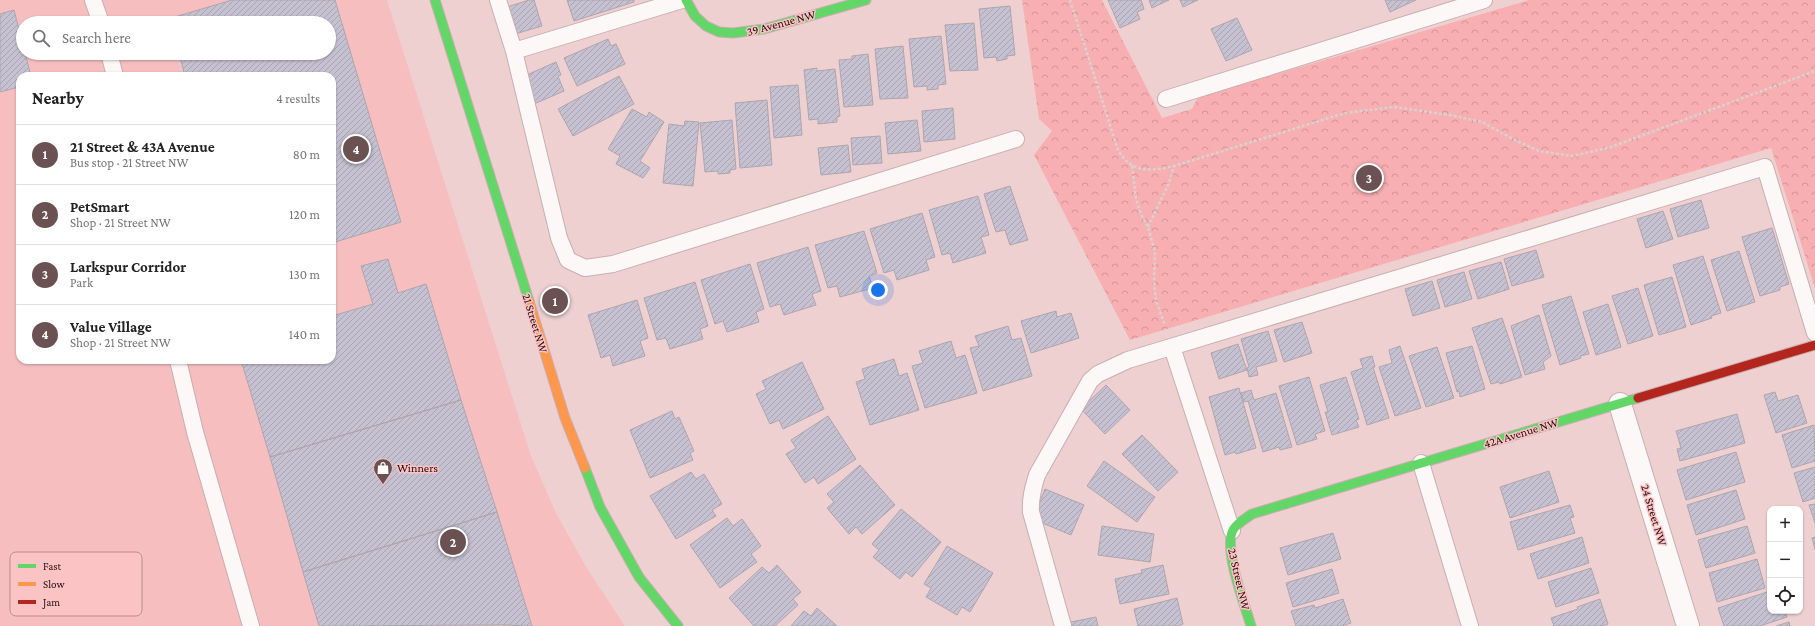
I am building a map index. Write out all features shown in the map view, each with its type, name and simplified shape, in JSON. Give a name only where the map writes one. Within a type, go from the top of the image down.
[{"type":"street","name":"21 Street NW","points":[[435,0],[564,418],[600,507],[639,577],[678,626]]},
{"type":"street","name":"39 Avenue NW","points":[[686,0],[692,13],[699,21],[718,31],[743,34],[866,0]]},
{"type":"street","name":"42A Avenue NW","points":[[1232,532],[1241,521],[1252,514],[1815,344]]},
{"type":"street","name":"24 Street NW","points":[[1620,404],[1688,626]]},
{"type":"street","name":"23 Street NW","points":[[1232,532],[1230,547],[1233,563],[1251,626]]},
{"type":"lane","points":[[93,0],[99,16]]},
{"type":"lane","points":[[498,0],[514,51],[558,238],[568,260],[585,268],[613,264],[1016,140]]},
{"type":"lane","points":[[514,51],[682,0]]},
{"type":"lane","points":[[1166,99],[1484,0]]},
{"type":"lane","points":[[111,60],[114,72]]},
{"type":"lane","points":[[1062,626],[1031,512],[1030,501],[1037,475],[1090,381],[1098,374],[1128,360],[1765,167],[1815,334]]},
{"type":"lane","points":[[1172,347],[1232,532]]},
{"type":"lane","points":[[179,364],[197,439],[251,626]]},
{"type":"lane","points":[[1421,463],[1470,626]]},
{"type":"path","points":[[1070,0],[1118,150],[1122,157],[1132,166],[1150,170],[1174,166],[1345,113],[1394,107],[1450,115],[1482,122],[1539,151],[1573,156],[1611,147],[1815,71]]},
{"type":"path","points":[[178,60],[183,72]]},
{"type":"path","points":[[1132,166],[1136,199],[1141,214],[1148,227],[1155,252],[1154,284],[1156,300],[1172,347]]},
{"type":"path","points":[[1148,227],[1169,183],[1174,166]]},
{"type":"shaded area","points":[[0,0],[387,0],[531,456],[556,513],[586,567],[625,626],[0,626]]},
{"type":"green space","points":[[1022,0],[1102,0],[1162,118],[1192,109],[1198,97],[1529,0],[1815,0],[1815,288],[1771,148],[1130,340],[1034,155],[1052,131],[1039,119]]},
{"type":"building","points":[[232,0],[335,0],[401,222],[336,242],[336,72],[184,72],[181,60],[336,60],[336,16],[178,16]]},
{"type":"building","points":[[529,0],[534,0],[542,26],[515,34],[507,7]]},
{"type":"building","points":[[567,0],[634,0],[634,2],[574,21]]},
{"type":"building","points":[[1108,0],[1141,0],[1144,9],[1137,12],[1140,19],[1120,28]]},
{"type":"building","points":[[1149,0],[1169,0],[1152,8]]},
{"type":"building","points":[[1180,0],[1198,0],[1183,7]]},
{"type":"building","points":[[1385,0],[1416,0],[1390,12]]},
{"type":"building","points":[[1010,6],[1015,55],[1007,56],[1007,59],[997,61],[996,57],[984,58],[979,9]]},
{"type":"building","points":[[14,10],[16,18],[16,60],[27,60],[30,72],[16,72],[16,88],[0,92],[0,14]]},
{"type":"building","points":[[1237,18],[1252,50],[1226,61],[1211,29]]},
{"type":"building","points":[[974,23],[978,70],[950,71],[945,25]]},
{"type":"building","points":[[941,36],[946,84],[938,85],[938,89],[927,90],[927,86],[914,87],[909,39]]},
{"type":"building","points":[[608,39],[611,46],[616,44],[625,64],[577,86],[564,58]]},
{"type":"building","points":[[903,46],[908,98],[880,99],[875,49]]},
{"type":"building","points":[[868,54],[873,105],[844,107],[839,60],[852,59],[852,56]]},
{"type":"building","points":[[556,62],[561,75],[558,76],[564,91],[534,104],[522,77]]},
{"type":"building","points":[[817,68],[817,71],[835,69],[840,116],[837,117],[837,122],[818,124],[818,119],[809,120],[804,70]]},
{"type":"building","points":[[619,76],[634,104],[573,136],[558,109]]},
{"type":"building","points":[[798,85],[802,135],[774,138],[770,87]]},
{"type":"building","points":[[767,100],[772,165],[740,168],[735,103]]},
{"type":"building","points":[[953,108],[955,139],[924,142],[922,111]]},
{"type":"building","points":[[632,109],[647,117],[649,112],[664,122],[640,161],[650,168],[643,178],[616,164],[620,156],[608,149]]},
{"type":"building","points":[[732,120],[736,169],[730,170],[730,173],[718,174],[718,171],[705,172],[700,123]]},
{"type":"building","points":[[917,120],[921,151],[888,154],[885,123]]},
{"type":"building","points":[[685,121],[699,122],[693,186],[663,183],[669,124],[684,126]]},
{"type":"building","points":[[880,136],[882,163],[853,165],[851,138]]},
{"type":"building","points":[[848,145],[851,172],[821,175],[818,148]]},
{"type":"building","points":[[1010,186],[1028,240],[1010,245],[1005,230],[996,232],[984,194]]},
{"type":"building","points":[[978,196],[989,235],[981,237],[986,253],[953,263],[950,253],[942,255],[929,210]]},
{"type":"building","points":[[1701,200],[1709,228],[1678,237],[1670,209]]},
{"type":"building","points":[[1663,211],[1673,239],[1646,248],[1637,219]]},
{"type":"building","points":[[922,213],[935,257],[926,260],[929,270],[897,280],[894,270],[884,273],[870,229]]},
{"type":"building","points":[[1772,228],[1789,284],[1780,287],[1780,290],[1760,296],[1742,237]]},
{"type":"building","points":[[864,231],[877,273],[869,276],[873,288],[840,297],[837,286],[828,288],[815,245]]},
{"type":"building","points":[[808,247],[821,291],[812,294],[816,305],[784,315],[780,304],[770,307],[757,263]]},
{"type":"building","points":[[1536,250],[1544,277],[1512,286],[1504,259]]},
{"type":"building","points":[[1739,251],[1755,302],[1727,311],[1711,260]]},
{"type":"building","points":[[1703,256],[1721,313],[1711,316],[1712,318],[1691,325],[1673,265]]},
{"type":"building","points":[[388,259],[398,293],[426,284],[461,400],[270,457],[242,364],[336,364],[336,315],[373,304],[361,266]]},
{"type":"building","points":[[1501,262],[1509,289],[1478,299],[1469,271]]},
{"type":"building","points":[[750,264],[764,309],[756,312],[759,322],[727,332],[723,321],[715,324],[701,280]]},
{"type":"building","points":[[1464,272],[1472,299],[1445,307],[1437,280]]},
{"type":"building","points":[[1672,277],[1686,327],[1659,335],[1644,285]]},
{"type":"building","points":[[1432,281],[1440,308],[1413,316],[1405,289]]},
{"type":"building","points":[[695,282],[708,326],[700,329],[703,339],[670,349],[666,338],[657,340],[644,298]]},
{"type":"building","points":[[1638,288],[1653,336],[1628,344],[1612,296]]},
{"type":"building","points":[[1571,296],[1589,354],[1580,356],[1581,358],[1560,365],[1542,305]]},
{"type":"building","points":[[637,300],[648,338],[640,341],[645,356],[613,366],[610,355],[601,358],[588,315]]},
{"type":"building","points":[[1608,304],[1621,347],[1596,355],[1583,312]]},
{"type":"building","points":[[1056,311],[1057,317],[1071,313],[1079,338],[1031,353],[1021,321]]},
{"type":"building","points":[[1539,315],[1551,356],[1543,362],[1545,369],[1525,375],[1511,326]]},
{"type":"building","points":[[1502,318],[1522,377],[1500,384],[1499,382],[1491,384],[1472,328]]},
{"type":"building","points":[[1302,322],[1312,353],[1284,362],[1274,330]]},
{"type":"building","points":[[1008,326],[1012,340],[1021,338],[1032,376],[983,391],[970,348],[979,346],[975,336]]},
{"type":"building","points":[[1268,331],[1277,361],[1256,367],[1258,375],[1249,377],[1247,368],[1249,367],[1241,339]]},
{"type":"building","points":[[951,341],[956,358],[965,355],[977,393],[925,408],[912,366],[923,363],[919,351]]},
{"type":"building","points":[[1238,344],[1247,370],[1219,379],[1211,353]]},
{"type":"building","points":[[1400,346],[1421,408],[1395,416],[1379,367],[1392,363],[1389,350]]},
{"type":"building","points":[[1472,346],[1485,389],[1460,397],[1459,391],[1457,392],[1446,353]]},
{"type":"building","points":[[1437,347],[1454,398],[1426,407],[1409,356]]},
{"type":"building","points":[[1372,356],[1375,367],[1373,367],[1389,418],[1367,425],[1351,372],[1363,368],[1360,359]]},
{"type":"building","points":[[894,359],[899,376],[907,373],[919,410],[870,425],[856,382],[865,379],[862,369]]},
{"type":"building","points":[[802,362],[824,409],[783,429],[779,420],[770,424],[756,394],[766,389],[762,381]]},
{"type":"building","points":[[1309,377],[1325,431],[1315,434],[1317,439],[1297,445],[1279,386]]},
{"type":"building","points":[[1346,377],[1359,419],[1356,420],[1359,427],[1332,435],[1325,412],[1328,412],[1320,385]]},
{"type":"building","points":[[1106,385],[1130,410],[1105,434],[1081,409]]},
{"type":"building","points":[[1239,388],[1256,448],[1236,454],[1235,452],[1225,455],[1209,397]]},
{"type":"building","points":[[1251,390],[1254,400],[1276,393],[1292,447],[1280,450],[1279,447],[1263,452],[1248,401],[1244,402],[1241,393]]},
{"type":"building","points":[[1775,392],[1778,401],[1798,395],[1807,423],[1776,433],[1764,395]]},
{"type":"building","name":"Winners","points":[[461,400],[497,512],[303,572],[270,457]]},
{"type":"building","points":[[672,411],[675,419],[679,417],[694,451],[690,453],[693,460],[650,478],[630,430]]},
{"type":"building","points":[[1737,414],[1745,443],[1680,461],[1677,449],[1681,448],[1676,431]]},
{"type":"building","points":[[828,416],[856,459],[818,484],[814,477],[805,483],[786,454],[796,448],[791,440]]},
{"type":"building","points":[[1814,425],[1815,461],[1792,468],[1782,435]]},
{"type":"building","points":[[1142,435],[1178,472],[1158,491],[1122,454]]},
{"type":"building","points":[[1736,452],[1745,482],[1686,500],[1677,470]]},
{"type":"building","points":[[1104,461],[1155,497],[1137,522],[1087,486]]},
{"type":"building","points":[[860,465],[895,505],[862,534],[856,527],[849,534],[827,508],[834,502],[827,494]]},
{"type":"building","points":[[1815,467],[1815,498],[1803,502],[1794,473]]},
{"type":"building","points":[[1549,471],[1559,502],[1510,518],[1500,487]]},
{"type":"building","points":[[691,472],[696,479],[704,474],[722,504],[712,510],[716,516],[676,539],[650,496]]},
{"type":"building","points":[[1045,489],[1084,505],[1071,535],[1033,519]]},
{"type":"building","points":[[1736,490],[1745,519],[1696,535],[1687,505]]},
{"type":"building","points":[[1815,504],[1815,523],[1809,505]]},
{"type":"building","points":[[1570,505],[1574,517],[1570,518],[1575,533],[1518,550],[1510,522]]},
{"type":"building","points":[[901,509],[941,542],[912,577],[906,572],[900,579],[873,557],[879,550],[872,544]]},
{"type":"building","points":[[497,512],[532,626],[319,626],[303,572]]},
{"type":"building","points":[[727,518],[733,526],[742,519],[761,546],[751,554],[757,562],[720,588],[690,545]]},
{"type":"building","points":[[1102,526],[1154,534],[1150,562],[1098,555]]},
{"type":"building","points":[[1747,526],[1755,553],[1706,568],[1698,540]]},
{"type":"building","points":[[1333,533],[1341,559],[1288,575],[1280,548]]},
{"type":"building","points":[[1582,537],[1589,563],[1538,579],[1530,554]]},
{"type":"building","points":[[1815,537],[1815,549],[1812,538]]},
{"type":"building","points":[[947,546],[993,573],[970,612],[962,607],[957,615],[926,597],[931,588],[924,584]]},
{"type":"building","points":[[1757,559],[1765,588],[1717,602],[1709,573]]},
{"type":"building","points":[[777,565],[801,592],[793,599],[798,605],[775,626],[754,626],[729,598],[762,567],[769,573]]},
{"type":"building","points":[[1163,565],[1169,594],[1120,604],[1115,579],[1142,573],[1141,570]]},
{"type":"building","points":[[1591,568],[1599,593],[1556,607],[1548,582]]},
{"type":"building","points":[[1332,569],[1339,593],[1293,607],[1286,583]]},
{"type":"building","points":[[1767,592],[1767,614],[1786,614],[1787,617],[1760,626],[1724,626],[1718,608]]},
{"type":"building","points":[[1177,598],[1183,624],[1178,626],[1138,626],[1134,609]]},
{"type":"building","points":[[1343,599],[1351,623],[1342,626],[1296,626],[1291,611],[1314,605],[1315,608]]},
{"type":"building","points":[[1600,599],[1608,624],[1602,626],[1554,626],[1551,618],[1578,609],[1577,607]]},
{"type":"building","points":[[817,608],[837,626],[791,626],[804,611],[811,616]]},
{"type":"building","points":[[1096,617],[1098,626],[1067,626],[1066,623]]},
{"type":"building","points":[[1789,622],[1790,626],[1776,626]]},
{"type":"traffic: fast","points":[[435,0],[529,301]]},
{"type":"traffic: fast","points":[[686,0],[695,16],[706,26],[719,32],[733,33],[764,29],[866,0]]},
{"type":"traffic: fast","points":[[1251,626],[1236,577],[1231,550],[1231,539],[1233,530],[1241,521],[1252,514],[1638,398]]},
{"type":"traffic: fast","points":[[585,468],[600,507],[639,577],[678,626]]},
{"type":"traffic: slow","points":[[529,301],[565,418],[585,468]]},
{"type":"traffic: jam","points":[[1638,398],[1815,345]]},
{"type":"place","name":"Value Village","points":[[356,149]]},
{"type":"place","name":"Larkspur Corridor","points":[[1369,178]]},
{"type":"place","name":"21 Street & 43A Avenue","points":[[555,301]]},
{"type":"place","name":"Winners","points":[[383,485]]},
{"type":"place","name":"PetSmart","points":[[453,542]]}]
